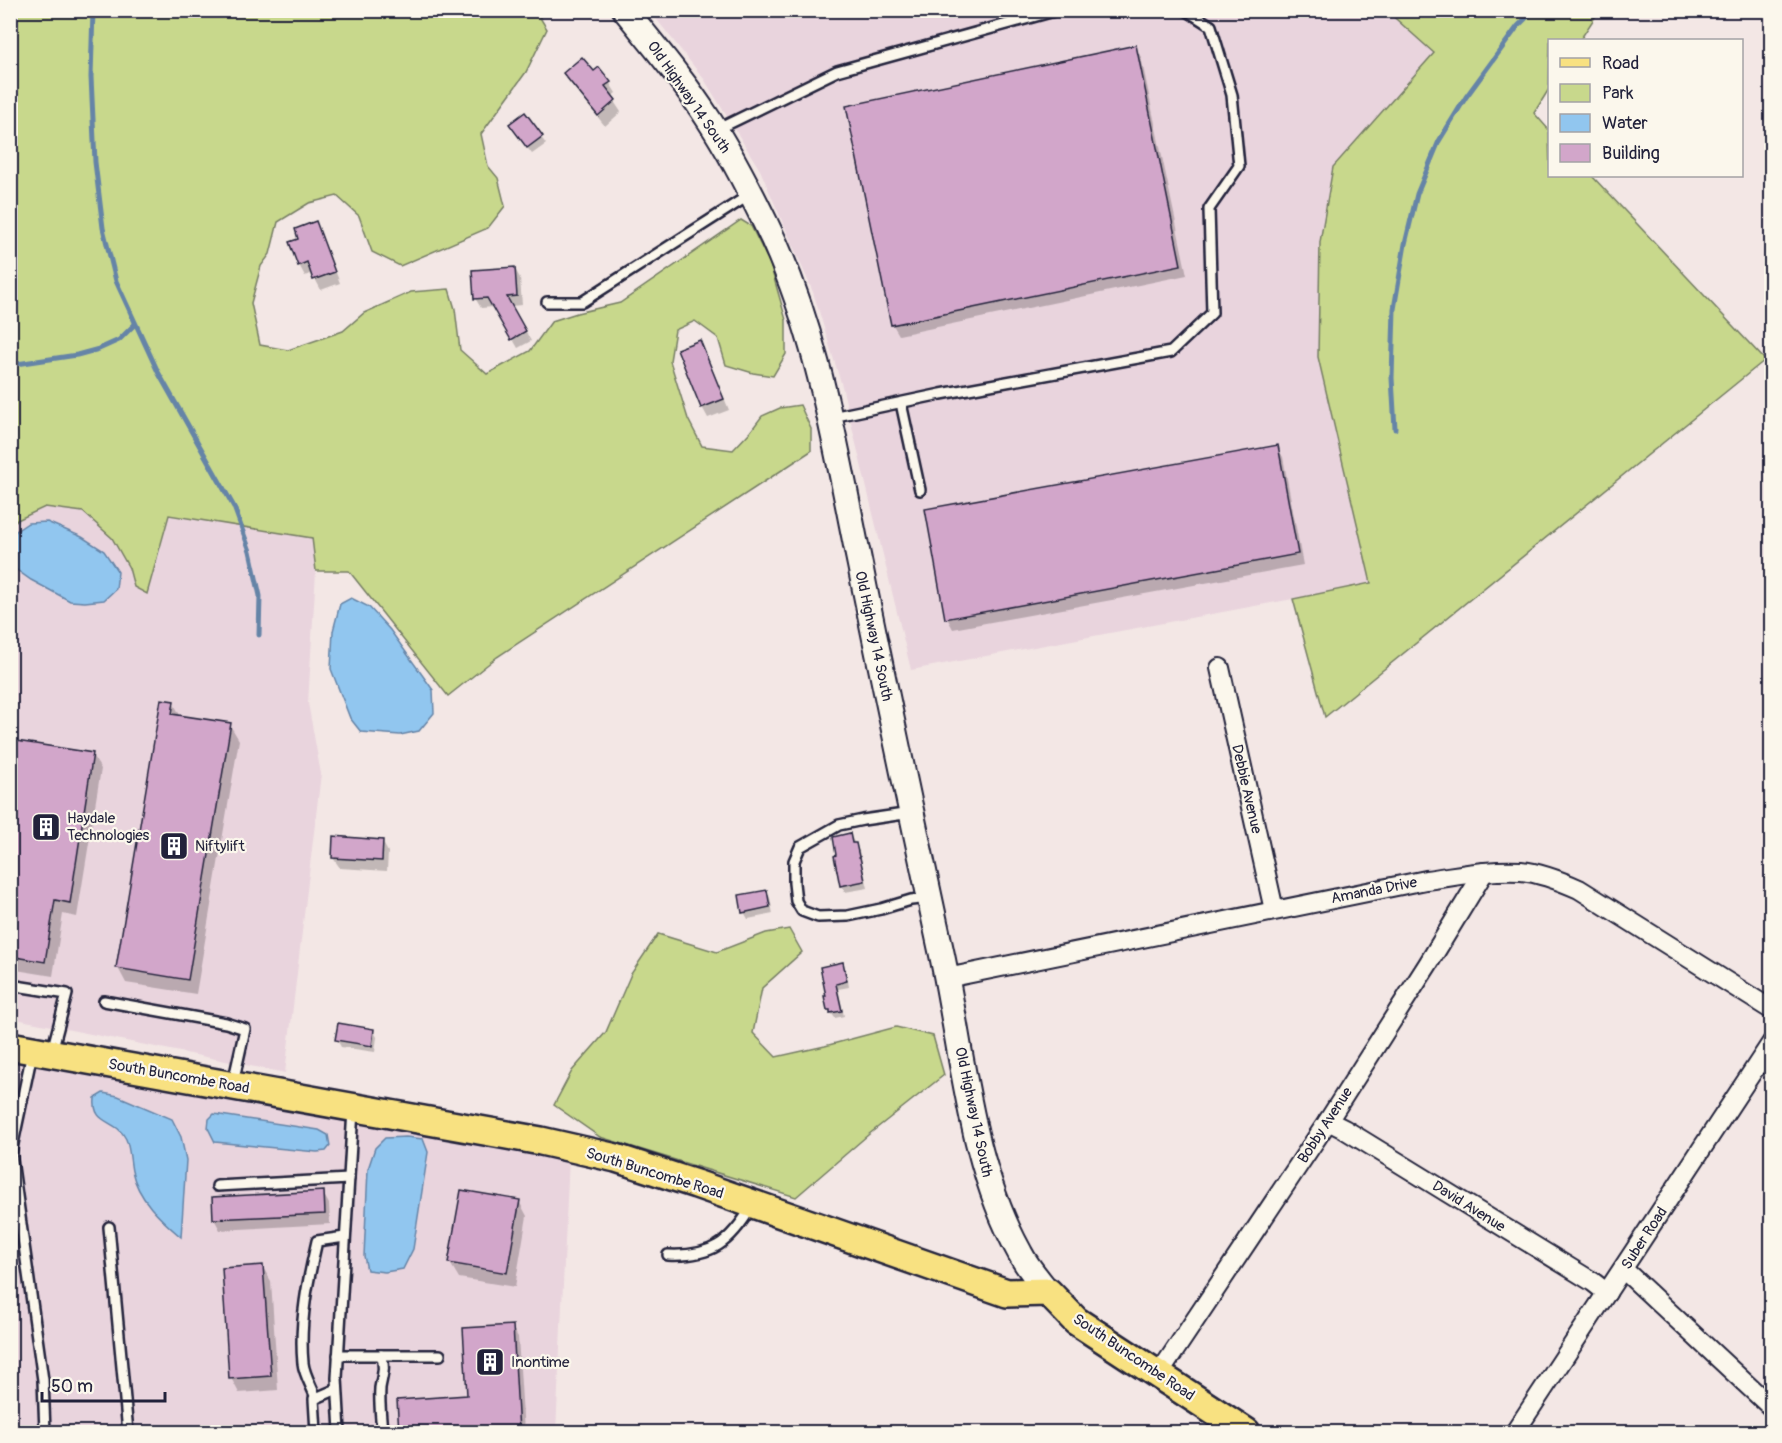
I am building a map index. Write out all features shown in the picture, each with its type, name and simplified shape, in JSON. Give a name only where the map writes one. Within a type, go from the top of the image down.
[{"type":"main road","name":"South Buncombe Road","points":[[31,1050],[541,1141],[616,1158],[1007,1293],[1048,1292],[1076,1321],[1246,1432]]},
{"type":"street","name":"Old Highway 14 South","points":[[626,10],[681,80],[716,130],[751,194],[783,261],[799,306],[830,417],[985,1172],[1000,1213],[1021,1256],[1048,1292]]},
{"type":"street","name":"Debbie Avenue","points":[[1220,668],[1274,910]]},
{"type":"street","name":"Amanda Drive","points":[[947,978],[1426,880],[1484,872],[1522,871],[1549,877],[1579,889],[1772,1010]]},
{"type":"street","name":"Bobby Avenue","points":[[1159,1374],[1328,1121],[1484,872]]},
{"type":"street","name":"Suber Road","points":[[1515,1432],[1769,1053]]},
{"type":"street","name":"David Avenue","points":[[1328,1121],[1404,1165],[1593,1282],[1607,1293]]},
{"type":"street","points":[[1623,1269],[1772,1408]]},
{"type":"lane","points":[[716,130],[837,71],[1058,10]]},
{"type":"lane","points":[[830,417],[1171,352],[1212,313],[1209,209],[1239,166],[1238,154],[1232,95],[1211,26],[1186,10]]},
{"type":"lane","points":[[548,302],[582,302],[751,194]]},
{"type":"lane","points":[[901,403],[920,490]]},
{"type":"lane","points":[[911,813],[864,819],[839,825],[800,848],[794,861],[796,901],[802,911],[818,917],[848,916],[911,900],[930,898]]},
{"type":"lane","points":[[10,985],[67,994],[31,1050],[11,1153],[43,1380],[45,1432]]},
{"type":"lane","points":[[104,1001],[226,1023],[245,1029],[232,1086]]},
{"type":"lane","points":[[340,1432],[338,1355],[353,1107]]},
{"type":"lane","points":[[217,1186],[349,1179]]},
{"type":"lane","points":[[669,1255],[687,1256],[708,1251],[726,1240],[742,1223],[754,1204]]},
{"type":"lane","points":[[109,1227],[128,1432]]},
{"type":"lane","points":[[316,1432],[314,1399],[316,1398],[303,1365],[303,1320],[317,1241],[345,1237]]},
{"type":"lane","points":[[338,1355],[440,1355]]},
{"type":"lane","points":[[381,1355],[384,1362],[380,1388],[382,1432]]},
{"type":"lane","points":[[316,1398],[338,1389]]},
{"type":"shaded area","points":[[650,11],[1387,11],[1434,53],[1333,167],[1348,482],[1371,584],[911,670],[842,386],[813,292],[760,170],[704,79]]},
{"type":"shaded area","points":[[45,507],[83,512],[112,537],[129,568],[134,587],[159,556],[169,514],[312,538],[316,571],[308,703],[321,774],[285,1073],[11,1018],[11,523]]},
{"type":"shaded area","points":[[10,1057],[569,1158],[556,1432],[11,1432]]},
{"type":"green space","points":[[11,10],[536,11],[547,29],[526,72],[481,134],[488,166],[498,178],[505,206],[488,228],[400,266],[372,252],[359,216],[337,196],[309,203],[278,222],[270,254],[261,266],[251,303],[260,345],[288,350],[343,331],[364,313],[411,292],[449,289],[455,309],[460,350],[487,374],[530,351],[552,321],[620,303],[741,220],[751,226],[770,264],[786,320],[786,354],[773,376],[726,365],[718,338],[695,321],[675,330],[670,361],[688,419],[702,446],[733,450],[762,416],[780,408],[800,405],[811,429],[811,451],[497,657],[448,696],[349,571],[316,571],[312,538],[169,515],[147,594],[134,587],[129,568],[112,538],[83,512],[45,507],[11,523]]},
{"type":"green space","points":[[1387,11],[1599,11],[1581,39],[1548,39],[1548,91],[1534,113],[1548,129],[1548,177],[1593,177],[1765,360],[1325,717],[1293,599],[1371,583],[1318,357],[1320,242],[1333,167],[1434,53]]},
{"type":"green space","points":[[789,929],[802,952],[762,988],[753,1033],[776,1057],[896,1027],[933,1036],[944,1075],[868,1135],[796,1197],[600,1137],[554,1105],[572,1071],[606,1032],[631,974],[658,934],[717,952],[766,933]]},
{"type":"water","points":[[47,522],[82,537],[104,551],[118,572],[116,589],[104,600],[70,601],[14,568],[10,540],[16,531],[28,523]]},
{"type":"water","points":[[351,598],[369,607],[390,630],[433,690],[434,713],[419,731],[400,735],[361,732],[350,718],[331,669],[333,631],[340,604]]},
{"type":"water","points":[[103,1093],[118,1096],[172,1119],[181,1137],[186,1160],[181,1237],[158,1216],[139,1191],[132,1171],[126,1139],[122,1132],[97,1113],[95,1098]]},
{"type":"water","points":[[214,1114],[319,1130],[328,1135],[330,1146],[326,1151],[317,1152],[215,1142],[208,1128],[209,1119]]},
{"type":"water","points":[[385,1138],[423,1139],[428,1152],[413,1249],[403,1269],[385,1272],[367,1270],[364,1256],[368,1169],[375,1148]]},
{"type":"building","points":[[1136,45],[1181,265],[891,325],[846,106]]},
{"type":"building","points":[[582,57],[594,71],[599,67],[611,82],[605,86],[616,100],[598,116],[563,73]]},
{"type":"building","points":[[525,112],[543,136],[527,148],[509,124]]},
{"type":"building","points":[[316,221],[335,272],[313,280],[307,262],[298,266],[289,242],[298,239],[295,229]]},
{"type":"building","points":[[515,267],[517,296],[507,297],[526,331],[511,340],[487,298],[474,299],[472,270]]},
{"type":"building","points":[[700,340],[724,399],[701,408],[677,349]]},
{"type":"building","points":[[1278,445],[1298,554],[945,619],[925,509]]},
{"type":"building","name":"Niftylift","points":[[161,699],[174,701],[172,714],[231,723],[188,980],[116,968]]},
{"type":"building","name":"Haydale Technologies","points":[[10,740],[93,753],[70,903],[55,900],[45,962],[10,956]]},
{"type":"building","points":[[850,833],[852,843],[856,843],[865,881],[840,886],[833,837]]},
{"type":"building","points":[[333,836],[383,840],[382,861],[332,858]]},
{"type":"building","points":[[767,890],[770,907],[742,913],[739,895]]},
{"type":"building","points":[[843,962],[847,981],[836,984],[842,1011],[830,1013],[830,1010],[827,1010],[820,967]]},
{"type":"building","points":[[338,1023],[374,1029],[372,1046],[335,1040]]},
{"type":"building","points":[[461,1190],[520,1200],[507,1273],[448,1263]]},
{"type":"building","points":[[324,1191],[325,1214],[213,1219],[212,1197]]},
{"type":"building","points":[[263,1265],[271,1376],[229,1379],[222,1268]]},
{"type":"building","name":"Inontime","points":[[513,1325],[519,1432],[399,1432],[397,1400],[467,1395],[463,1328]]},
{"type":"waterway","points":[[93,10],[91,77],[95,162],[103,228],[116,281],[158,372],[234,507],[250,551],[260,596],[259,635]]},
{"type":"waterway","points":[[1395,429],[1392,378],[1394,309],[1405,244],[1417,194],[1439,141],[1466,97],[1518,26],[1534,10]]},
{"type":"waterway","points":[[10,365],[77,355],[99,349],[119,340],[135,324]]},
{"type":"place","name":"Haydale Technologies","points":[[46,827]]},
{"type":"place","name":"Niftylift","points":[[174,846]]},
{"type":"place","name":"Inontime","points":[[490,1362]]}]
